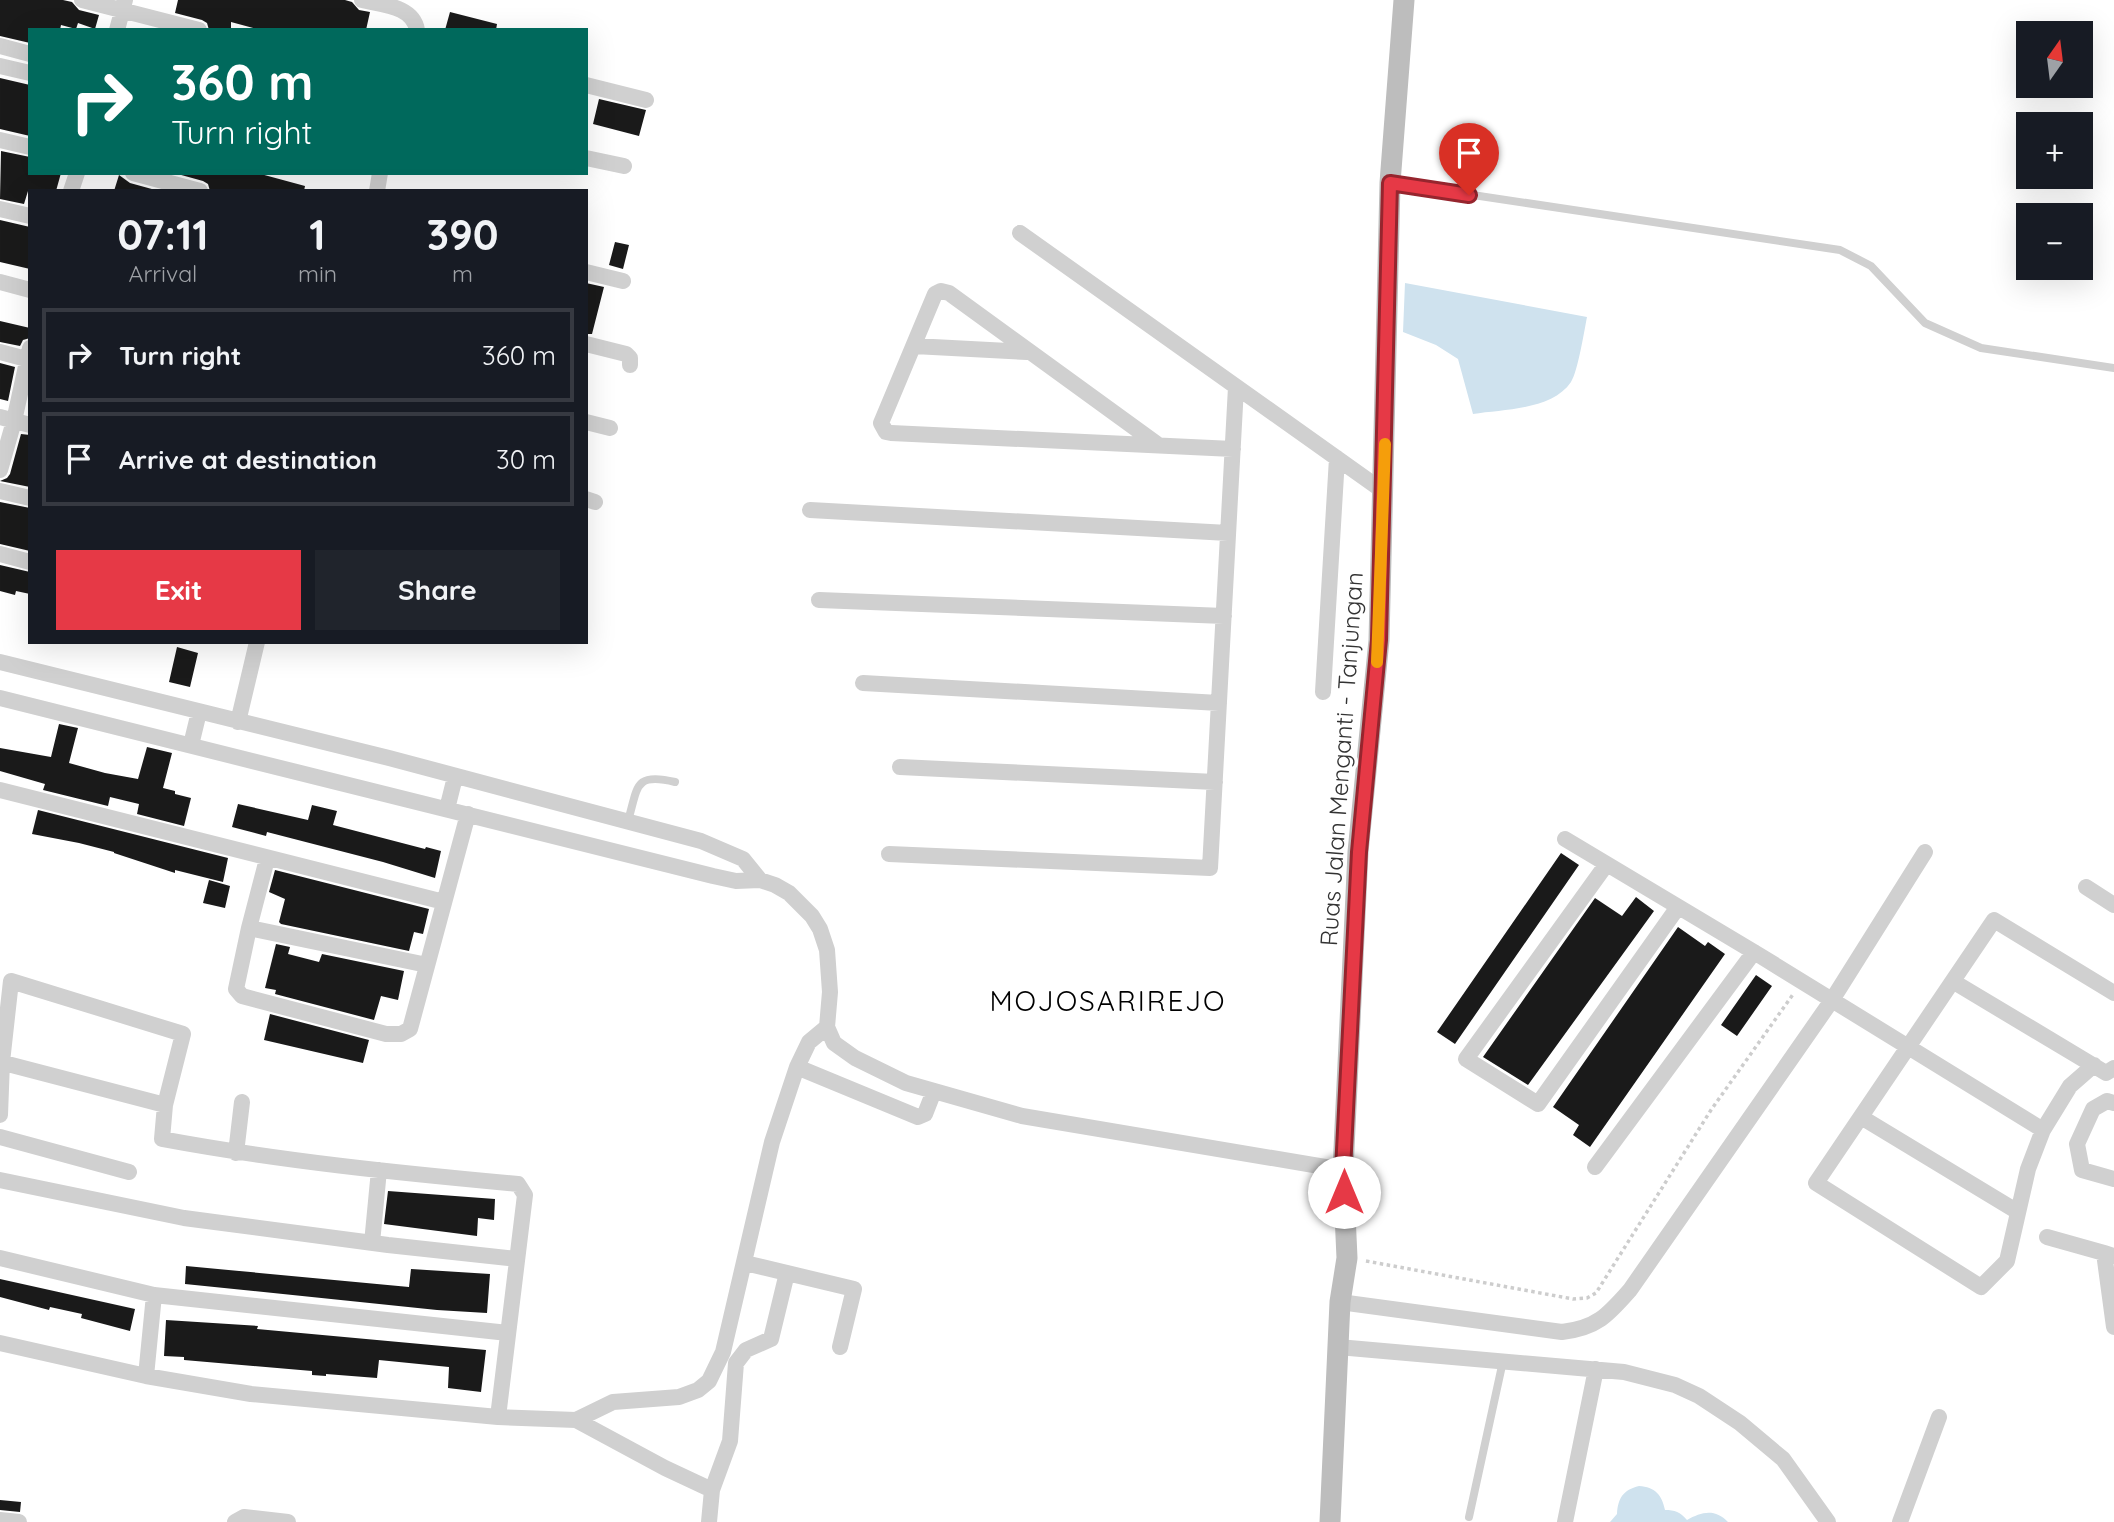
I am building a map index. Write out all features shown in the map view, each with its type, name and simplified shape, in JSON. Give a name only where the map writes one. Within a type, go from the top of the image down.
[{"type":"main road","name":"Ruas Jalan Menganti - Tanjungan","points":[[1330,1522],[1340,1303],[1347,1258],[1343,1170],[1359,852],[1379,640],[1390,183],[1404,0]]},
{"type":"street","points":[[82,0],[123,5],[193,28]]},
{"type":"street","points":[[362,0],[402,10],[412,17],[417,28]]},
{"type":"street","points":[[117,28],[123,5]]},
{"type":"street","points":[[0,46],[28,53]]},
{"type":"street","points":[[0,66],[28,73]]},
{"type":"street","points":[[588,86],[646,100]]},
{"type":"street","points":[[0,140],[28,147]]},
{"type":"street","points":[[588,158],[624,166]]},
{"type":"street","points":[[140,175],[193,189]]},
{"type":"street","points":[[0,209],[28,216]]},
{"type":"street","points":[[1020,233],[1383,491]]},
{"type":"street","points":[[588,272],[623,281]]},
{"type":"street","points":[[0,282],[28,289]]},
{"type":"street","points":[[1157,444],[949,293],[941,291],[934,294],[881,423],[886,432],[1233,449]]},
{"type":"street","points":[[588,344],[626,354],[630,358],[630,365]]},
{"type":"street","points":[[914,346],[1027,352]]},
{"type":"street","points":[[0,352],[28,356]]},
{"type":"street","points":[[0,470],[15,421],[28,361]]},
{"type":"street","points":[[889,854],[1210,868],[1237,387]]},
{"type":"street","points":[[588,422],[610,428]]},
{"type":"street","points":[[1323,692],[1337,458]]},
{"type":"street","points":[[0,491],[28,498]]},
{"type":"street","points":[[810,510],[1228,533]]},
{"type":"street","points":[[0,554],[28,561]]},
{"type":"street","points":[[819,600],[1224,616]]},
{"type":"street","points":[[238,722],[257,644]]},
{"type":"street","points":[[0,662],[390,758],[701,841],[743,859],[760,880]]},
{"type":"street","points":[[863,683],[1219,703]]},
{"type":"street","points":[[0,698],[736,881],[760,880],[789,893],[812,916],[820,929],[828,961],[830,992],[827,1027],[834,1042],[855,1058],[906,1083],[1022,1116],[1343,1170]]},
{"type":"street","points":[[191,745],[199,712]]},
{"type":"street","points":[[900,766],[1215,782]]},
{"type":"street","points":[[447,809],[455,776]]},
{"type":"street","points":[[1,796],[444,902]]},
{"type":"street","points":[[267,859],[248,928],[236,989],[242,996],[386,1034],[401,1034],[410,1029],[468,814]]},
{"type":"street","points":[[1565,839],[2043,1130]]},
{"type":"street","points":[[1340,1303],[1562,1332],[1583,1330],[1598,1323],[1630,1290],[1832,1000],[1925,852]]},
{"type":"street","points":[[1606,864],[1466,1059],[1538,1104],[1678,907]]},
{"type":"street","points":[[2086,887],[2114,905]]},
{"type":"street","points":[[2094,1065],[2070,1086],[2043,1130],[2028,1169],[2007,1261],[1981,1287],[1816,1183],[1994,920],[2114,993]]},
{"type":"street","points":[[248,928],[427,965]]},
{"type":"street","points":[[1595,1167],[1754,952]]},
{"type":"street","points":[[0,1115],[1,1062],[11,981],[183,1034],[165,1105],[162,1139],[236,1153],[379,1171],[518,1184],[526,1195],[498,1417]]},
{"type":"street","points":[[1954,982],[2106,1073],[2114,1068]]},
{"type":"street","points":[[576,1420],[613,1402],[679,1397],[698,1390],[709,1381],[723,1352],[772,1142],[797,1067],[809,1042],[827,1027]]},
{"type":"street","points":[[1,1062],[165,1105]]},
{"type":"street","points":[[797,1067],[918,1117],[925,1114],[934,1091]]},
{"type":"street","points":[[2114,1103],[2107,1101],[2093,1109],[2077,1144],[2082,1170],[2114,1179]]},
{"type":"street","points":[[236,1153],[242,1102]]},
{"type":"street","points":[[1861,1117],[2018,1212]]},
{"type":"street","points":[[0,1138],[129,1172]]},
{"type":"street","points":[[372,1243],[379,1171]]},
{"type":"street","points":[[0,1180],[184,1218],[517,1259]]},
{"type":"street","points":[[2047,1237],[2109,1254],[2114,1326]]},
{"type":"street","points":[[0,1258],[155,1295],[508,1333]]},
{"type":"street","points":[[745,1263],[854,1289],[840,1347]]},
{"type":"street","points":[[709,1522],[712,1490],[730,1441],[736,1363],[746,1350],[771,1339],[787,1273]]},
{"type":"street","points":[[146,1376],[155,1295]]},
{"type":"street","points":[[0,1343],[146,1376],[251,1394],[498,1417],[576,1420],[712,1490]]},
{"type":"street","points":[[1338,1347],[1624,1372],[1675,1385],[1699,1396],[1740,1423],[1783,1460],[1828,1522]]},
{"type":"street","points":[[1564,1522],[1596,1369]]},
{"type":"street","points":[[709,1381],[734,1394]]},
{"type":"street","points":[[1900,1522],[1939,1417]]},
{"type":"street","points":[[235,1522],[244,1517],[288,1522]]},
{"type":"street","points":[[0,1520],[19,1522]]},
{"type":"lane","points":[[1390,183],[1840,250],[1871,266],[1925,323],[1981,348],[2114,368]]},
{"type":"lane","points":[[628,821],[641,783],[655,777],[675,782]]},
{"type":"lane","points":[[1469,1517],[1503,1361]]},
{"type":"path","points":[[1347,1258],[1573,1300],[1587,1298],[1596,1293],[1711,1110],[1802,982]]},
{"type":"water","points":[[1405,283],[1587,317],[1574,377],[1563,391],[1540,403],[1473,414],[1458,359],[1436,345],[1403,332]]},
{"type":"water","points":[[1639,1486],[1653,1490],[1660,1496],[1665,1510],[1677,1512],[1687,1520],[1697,1515],[1713,1513],[1728,1522],[1610,1522],[1617,1514],[1622,1495]]},
{"type":"building","points":[[0,0],[63,0],[72,2],[79,10],[99,15],[95,28],[78,23],[76,28],[61,25],[60,28],[28,28],[28,43],[0,36]]},
{"type":"building","points":[[178,0],[345,0],[352,2],[359,10],[370,12],[366,28],[254,28],[231,22],[231,28],[208,28],[202,20],[175,13]]},
{"type":"building","points":[[450,12],[497,24],[496,28],[446,28]]},
{"type":"building","points":[[0,78],[28,85],[28,136],[0,129]]},
{"type":"building","points":[[599,99],[646,110],[639,136],[593,124]]},
{"type":"building","points":[[1,151],[28,157],[28,175],[60,175],[57,189],[28,189],[24,204],[0,199]]},
{"type":"building","points":[[119,175],[130,183],[152,189],[115,189]]},
{"type":"building","points":[[181,175],[264,175],[305,186],[304,189],[209,189],[203,181]]},
{"type":"building","points":[[0,220],[28,227],[28,269],[0,262]]},
{"type":"building","points":[[615,242],[629,245],[623,269],[609,265]]},
{"type":"building","points":[[588,283],[604,287],[592,334],[588,334]]},
{"type":"building","points":[[0,321],[28,328],[28,339],[23,340],[20,346],[0,342]]},
{"type":"building","points":[[0,363],[15,367],[8,401],[0,399]]},
{"type":"building","points":[[21,434],[28,435],[28,487],[0,481],[10,474]]},
{"type":"building","points":[[0,502],[28,508],[28,551],[0,544]]},
{"type":"building","points":[[0,565],[28,572],[28,594],[16,591],[15,595],[0,591]]},
{"type":"building","points":[[177,647],[198,653],[190,687],[169,682]]},
{"type":"building","points":[[59,724],[78,728],[69,763],[105,773],[138,779],[147,747],[172,753],[163,788],[191,798],[184,826],[137,814],[139,804],[110,797],[108,806],[43,790],[45,784],[0,771],[0,748],[51,757]]},
{"type":"building","points":[[238,804],[308,820],[312,805],[337,811],[333,825],[441,851],[435,878],[267,832],[266,836],[232,827]]},
{"type":"building","points":[[38,810],[228,858],[223,882],[175,870],[175,873],[114,852],[32,834]]},
{"type":"building","points":[[1561,853],[1579,865],[1455,1044],[1437,1032]]},
{"type":"building","points":[[275,870],[429,909],[423,934],[414,932],[409,951],[281,924],[279,922],[285,899],[269,892]]},
{"type":"building","points":[[209,880],[230,886],[225,908],[203,903]]},
{"type":"building","points":[[1636,897],[1654,911],[1528,1085],[1483,1057],[1595,898],[1622,916]]},
{"type":"building","points":[[1678,927],[1705,946],[1708,942],[1725,954],[1590,1147],[1573,1135],[1579,1125],[1553,1107]]},
{"type":"building","points":[[276,944],[290,947],[288,954],[319,962],[322,954],[404,971],[398,1000],[381,996],[374,1020],[275,994],[276,990],[265,988]]},
{"type":"building","points":[[1756,975],[1772,986],[1737,1036],[1721,1025]]},
{"type":"building","points":[[270,1014],[369,1040],[363,1063],[264,1040]]},
{"type":"building","points":[[388,1191],[495,1199],[494,1220],[478,1218],[477,1236],[384,1224]]},
{"type":"building","points":[[186,1266],[409,1287],[411,1269],[490,1274],[487,1313],[185,1284]]},
{"type":"building","points":[[0,1279],[135,1309],[130,1331],[81,1318],[82,1314],[50,1307],[49,1310],[0,1297]]},
{"type":"building","points":[[166,1320],[258,1326],[257,1329],[486,1350],[481,1392],[448,1388],[449,1367],[379,1360],[377,1378],[312,1375],[312,1371],[164,1356]]},
{"type":"building","points":[[0,1500],[21,1502],[20,1512],[0,1510]]},
{"type":"slow traffic","points":[[1377,662],[1385,444]]},
{"type":"district","name":"MOJOSARIREJO","points":[[1108,1000]]},
{"type":"route","points":[[1344,1192],[1359,852],[1379,640],[1390,183],[1469,195]]}]
